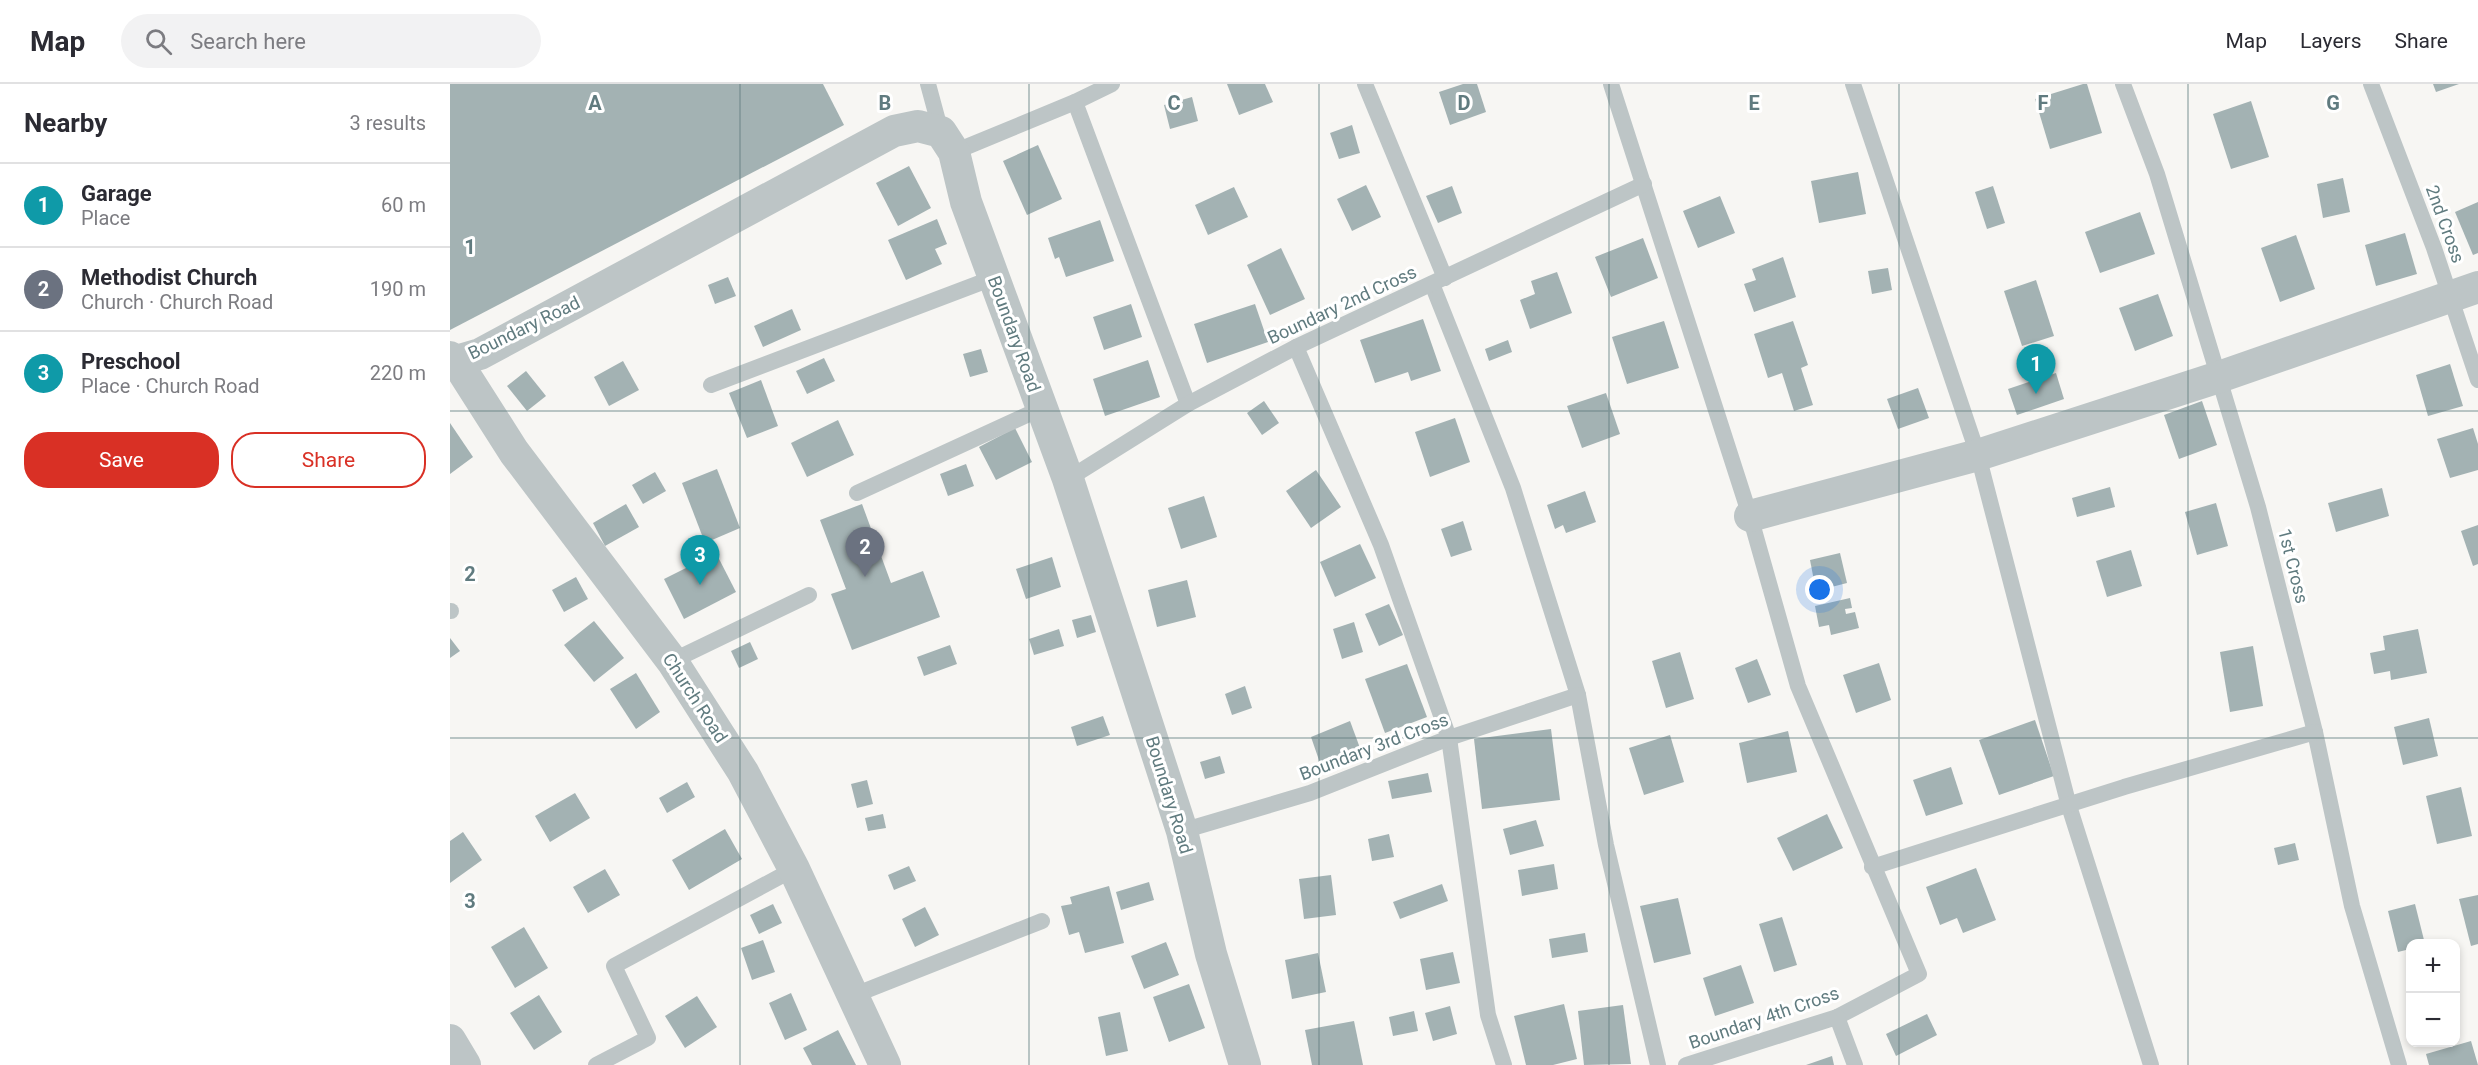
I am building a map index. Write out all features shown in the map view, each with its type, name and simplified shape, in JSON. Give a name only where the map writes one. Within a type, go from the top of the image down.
[{"type":"street","name":"Boundary Road","points":[[453,359],[480,354],[894,130],[918,126],[948,142],[993,278],[1068,479],[1182,831],[1211,954],[1245,1065]]},
{"type":"street","points":[[1750,516],[1978,455],[2465,292]]},
{"type":"street","name":"Church Road","points":[[453,359],[514,452],[672,661],[743,772],[794,869],[885,1065]]},
{"type":"street","points":[[450,1040],[465,1065]]},
{"type":"lane","points":[[928,84],[948,142],[1075,102],[1112,84]]},
{"type":"lane","points":[[1365,84],[1513,488],[1578,695],[1606,844],[1658,1065]]},
{"type":"lane","points":[[1611,84],[1750,516],[1798,686],[1872,867],[2124,787],[2315,732]]},
{"type":"lane","points":[[1853,84],[1978,455],[2069,806],[2151,1065]]},
{"type":"lane","name":"1st Cross","points":[[2123,84],[2157,174],[2258,507],[2315,732],[2352,906],[2399,1065]]},
{"type":"lane","name":"2nd Cross","points":[[2371,84],[2465,292],[2478,380]]},
{"type":"lane","points":[[1075,102],[1188,404]]},
{"type":"lane","name":"Boundary 2nd Cross","points":[[1068,479],[1188,404],[1296,347],[1644,184]]},
{"type":"lane","points":[[711,385],[993,278]]},
{"type":"lane","points":[[1296,347],[1381,545],[1449,738],[1488,1014],[1504,1065]]},
{"type":"lane","points":[[857,493],[1042,408]]},
{"type":"lane","points":[[672,661],[809,595]]},
{"type":"lane","name":"Boundary 3rd Cross","points":[[1182,831],[1310,793],[1449,738],[1578,695]]},
{"type":"lane","name":"Boundary 4th Cross","points":[[1686,1065],[1837,1017],[1919,974],[1872,867]]},
{"type":"lane","points":[[596,1065],[648,1038],[614,966],[794,869]]},
{"type":"lane","points":[[852,996],[1041,921]]},
{"type":"lane","points":[[1837,1017],[1855,1065]]},
{"type":"building","points":[[450,84],[823,84],[844,125],[450,330]]},
{"type":"building","points":[[1227,84],[1265,84],[1273,102],[1239,115]]},
{"type":"building","points":[[1463,84],[1477,84],[1486,112],[1450,125],[1439,92]]},
{"type":"building","points":[[2087,84],[2102,133],[2050,149],[2035,99]]},
{"type":"building","points":[[2433,84],[2459,84],[2436,92]]},
{"type":"building","points":[[1192,97],[1198,121],[1170,129],[1164,105]]},
{"type":"building","points":[[2251,101],[2269,157],[2231,169],[2213,114]]},
{"type":"building","points":[[1352,125],[1360,153],[1339,159],[1330,133]]},
{"type":"building","points":[[1038,145],[1062,199],[1027,215],[1003,161]]},
{"type":"building","points":[[909,166],[931,208],[898,226],[876,183]]},
{"type":"building","points":[[1858,172],[1866,214],[1819,223],[1811,181]]},
{"type":"building","points":[[2343,178],[2350,212],[2323,218],[2317,184]]},
{"type":"building","points":[[1366,185],[1381,217],[1352,231],[1337,199]]},
{"type":"building","points":[[1452,186],[1462,213],[1438,223],[1426,196]]},
{"type":"building","points":[[1993,186],[2005,223],[1987,229],[1975,192]]},
{"type":"building","points":[[1234,187],[1248,217],[1208,235],[1195,205]]},
{"type":"building","points":[[1720,196],[1735,233],[1698,248],[1683,211]]},
{"type":"building","points":[[2478,202],[2478,253],[2473,255],[2455,212]]},
{"type":"building","points":[[2140,212],[2155,254],[2100,273],[2085,232]]},
{"type":"building","points":[[937,219],[947,244],[935,249],[942,264],[906,280],[888,240]]},
{"type":"building","points":[[1100,220],[1114,261],[1066,277],[1059,257],[1055,259],[1048,238]]},
{"type":"building","points":[[2405,233],[2417,274],[2376,286],[2365,245]]},
{"type":"building","points":[[2296,235],[2315,289],[2280,302],[2261,248]]},
{"type":"building","points":[[1643,238],[1658,278],[1611,297],[1595,257]]},
{"type":"building","points":[[1281,248],[1305,299],[1270,315],[1247,265]]},
{"type":"building","points":[[1783,257],[1796,297],[1754,312],[1744,284],[1756,280],[1752,269]]},
{"type":"building","points":[[1888,268],[1892,290],[1872,294],[1868,271]]},
{"type":"building","points":[[1557,272],[1572,313],[1530,329],[1520,300],[1535,294],[1531,281]]},
{"type":"building","points":[[728,277],[736,296],[715,304],[708,285]]},
{"type":"building","points":[[2036,280],[2054,336],[2022,346],[2004,291]]},
{"type":"building","points":[[2158,294],[2173,336],[2135,351],[2119,308]]},
{"type":"building","points":[[1131,304],[1142,337],[1104,350],[1093,317]]},
{"type":"building","points":[[1255,304],[1268,342],[1207,363],[1194,324]]},
{"type":"building","points":[[792,309],[801,330],[763,347],[754,326]]},
{"type":"building","points":[[1423,319],[1441,371],[1411,381],[1408,372],[1375,383],[1360,340]]},
{"type":"building","points":[[1664,321],[1679,368],[1627,384],[1612,337]]},
{"type":"building","points":[[1793,321],[1808,365],[1801,368],[1813,405],[1794,411],[1782,373],[1768,378],[1754,334]]},
{"type":"building","points":[[1508,340],[1512,352],[1489,361],[1485,349]]},
{"type":"building","points":[[981,349],[988,372],[970,377],[963,354]]},
{"type":"building","points":[[824,358],[835,381],[807,394],[796,371]]},
{"type":"building","points":[[1148,360],[1160,397],[1105,416],[1093,379]]},
{"type":"building","points":[[623,361],[639,390],[609,406],[594,377]]},
{"type":"building","points":[[2450,364],[2463,406],[2428,416],[2416,375]]},
{"type":"building","points":[[526,371],[546,396],[527,411],[507,386]]},
{"type":"building","points":[[2056,373],[2064,399],[2017,415],[2008,389]]},
{"type":"building","points":[[761,380],[778,426],[747,438],[729,393]]},
{"type":"building","points":[[1918,388],[1929,418],[1898,429],[1887,399]]},
{"type":"building","points":[[1606,393],[1620,434],[1582,448],[1567,406]]},
{"type":"building","points":[[1264,401],[1279,423],[1262,435],[1247,413]]},
{"type":"building","points":[[2202,401],[2217,445],[2179,459],[2164,415]]},
{"type":"building","points":[[1455,418],[1470,462],[1430,477],[1415,432]]},
{"type":"building","points":[[838,420],[854,455],[807,477],[791,443]]},
{"type":"building","points":[[450,423],[473,457],[450,474]]},
{"type":"building","points":[[1015,428],[1032,462],[996,480],[979,447]]},
{"type":"building","points":[[2473,428],[2478,444],[2478,470],[2450,478],[2437,439]]},
{"type":"building","points":[[966,464],[974,486],[948,496],[940,474]]},
{"type":"building","points":[[717,469],[740,528],[705,543],[682,483]]},
{"type":"building","points":[[1316,470],[1341,507],[1311,528],[1286,491]]},
{"type":"building","points":[[655,472],[666,491],[643,504],[632,485]]},
{"type":"building","points":[[2110,487],[2115,507],[2077,517],[2072,498]]},
{"type":"building","points":[[2382,488],[2389,516],[2336,532],[2328,503]]},
{"type":"building","points":[[1585,491],[1596,522],[1566,533],[1563,525],[1555,529],[1547,505]]},
{"type":"building","points":[[1204,496],[1217,537],[1181,549],[1168,508]]},
{"type":"building","points":[[2216,503],[2228,546],[2197,555],[2185,512]]},
{"type":"building","points":[[626,504],[639,527],[605,546],[593,523]]},
{"type":"building","points":[[862,504],[891,583],[923,571],[940,617],[852,650],[831,594],[846,589],[820,520]]},
{"type":"building","points":[[1463,521],[1472,550],[1451,557],[1441,529]]},
{"type":"building","points":[[2478,525],[2478,564],[2473,566],[2461,531]]},
{"type":"building","points":[[1360,544],[1376,578],[1335,597],[1320,562]]},
{"type":"building","points":[[2131,550],[2142,586],[2107,597],[2096,561]]},
{"type":"building","points":[[716,553],[736,592],[684,619],[664,579]]},
{"type":"building","points":[[1840,553],[1847,583],[1816,591],[1810,560]]},
{"type":"building","points":[[1052,557],[1061,587],[1026,599],[1016,569]]},
{"type":"building","points":[[576,577],[588,599],[564,612],[552,590]]},
{"type":"building","points":[[1187,580],[1196,617],[1157,627],[1148,590]]},
{"type":"building","points":[[1850,598],[1852,608],[1845,609],[1846,614],[1855,612],[1859,628],[1831,635],[1829,625],[1819,627],[1815,606]]},
{"type":"building","points":[[1389,604],[1403,635],[1379,646],[1365,614]]},
{"type":"building","points":[[1091,615],[1096,632],[1077,638],[1072,620]]},
{"type":"building","points":[[594,621],[624,658],[594,682],[564,645]]},
{"type":"building","points":[[1354,622],[1363,652],[1342,659],[1333,629]]},
{"type":"building","points":[[1059,629],[1064,646],[1034,655],[1029,639]]},
{"type":"building","points":[[2418,629],[2427,673],[2391,680],[2390,671],[2374,674],[2370,653],[2385,650],[2383,636]]},
{"type":"building","points":[[450,638],[460,651],[450,658]]},
{"type":"building","points":[[750,642],[758,659],[739,668],[731,651]]},
{"type":"building","points":[[950,645],[957,664],[924,676],[917,657]]},
{"type":"building","points":[[2253,646],[2263,706],[2230,712],[2220,652]]},
{"type":"building","points":[[1680,652],[1694,699],[1666,708],[1652,661]]},
{"type":"building","points":[[1757,659],[1771,695],[1748,703],[1735,668]]},
{"type":"building","points":[[1879,663],[1891,700],[1856,713],[1843,675]]},
{"type":"building","points":[[1407,664],[1427,717],[1385,733],[1365,679]]},
{"type":"building","points":[[636,673],[660,712],[636,729],[610,689]]},
{"type":"building","points":[[1245,686],[1252,708],[1232,715],[1225,694]]},
{"type":"building","points":[[1103,716],[1110,735],[1077,746],[1071,727]]},
{"type":"building","points":[[2429,718],[2438,756],[2403,765],[2394,727]]},
{"type":"building","points":[[2035,720],[2054,776],[1999,795],[1979,740]]},
{"type":"building","points":[[1350,721],[1360,748],[1320,763],[1311,737]]},
{"type":"building","points":[[1551,729],[1560,800],[1482,809],[1474,739]]},
{"type":"building","points":[[1788,731],[1797,772],[1747,783],[1739,743]]},
{"type":"building","points":[[1670,735],[1684,782],[1644,795],[1629,748]]},
{"type":"building","points":[[1220,756],[1225,773],[1205,779],[1200,762]]},
{"type":"building","points":[[1951,767],[1963,804],[1926,816],[1913,780]]},
{"type":"building","points":[[1428,773],[1432,792],[1392,799],[1388,781]]},
{"type":"building","points":[[867,780],[873,804],[857,808],[851,784]]},
{"type":"building","points":[[687,782],[695,797],[667,813],[659,798]]},
{"type":"building","points":[[2461,787],[2472,836],[2437,844],[2426,796]]},
{"type":"building","points":[[575,793],[590,818],[550,842],[535,816]]},
{"type":"building","points":[[883,814],[886,828],[868,831],[865,818]]},
{"type":"building","points":[[1827,814],[1843,848],[1793,871],[1777,838]]},
{"type":"building","points":[[1536,820],[1544,846],[1510,855],[1503,829]]},
{"type":"building","points":[[725,829],[742,859],[689,890],[672,860]]},
{"type":"building","points":[[463,832],[482,860],[450,883],[450,841]]},
{"type":"building","points":[[1389,834],[1394,857],[1372,861],[1368,839]]},
{"type":"building","points":[[2295,843],[2299,860],[2278,865],[2274,848]]},
{"type":"building","points":[[1554,864],[1558,889],[1522,896],[1518,870]]},
{"type":"building","points":[[909,866],[916,881],[894,890],[888,875]]},
{"type":"building","points":[[1976,868],[1996,920],[1963,933],[1957,918],[1940,925],[1926,887]]},
{"type":"building","points":[[605,869],[620,895],[588,913],[573,887]]},
{"type":"building","points":[[1331,875],[1336,915],[1304,919],[1299,879]]},
{"type":"building","points":[[1149,882],[1154,900],[1121,910],[1116,892]]},
{"type":"building","points":[[1442,884],[1448,901],[1400,919],[1393,902]]},
{"type":"building","points":[[1109,886],[1124,943],[1085,953],[1079,932],[1069,935],[1061,906],[1072,904],[1070,897]]},
{"type":"building","points":[[2478,895],[2478,944],[2471,946],[2459,899]]},
{"type":"building","points":[[1678,898],[1691,954],[1654,963],[1640,906]]},
{"type":"building","points":[[773,904],[782,923],[759,934],[750,915]]},
{"type":"building","points":[[2415,904],[2424,939],[2406,939],[2406,950],[2398,952],[2388,911]]},
{"type":"building","points":[[925,907],[939,935],[915,947],[902,919]]},
{"type":"building","points":[[1782,917],[1797,965],[1774,972],[1759,924]]},
{"type":"building","points":[[524,927],[548,968],[515,988],[491,947]]},
{"type":"building","points":[[1585,933],[1588,952],[1552,958],[1549,939]]},
{"type":"building","points":[[763,940],[775,972],[752,980],[741,948]]},
{"type":"building","points":[[1166,942],[1179,975],[1144,989],[1131,956]]},
{"type":"building","points":[[1453,952],[1460,983],[1426,990],[1420,959]]},
{"type":"building","points":[[1318,953],[1326,992],[1292,999],[1285,960]]},
{"type":"building","points":[[1741,965],[1754,1003],[1715,1016],[1703,978]]},
{"type":"building","points":[[1189,984],[1205,1028],[1169,1042],[1153,997]]},
{"type":"building","points":[[791,993],[807,1030],[785,1040],[769,1003]]},
{"type":"building","points":[[539,995],[562,1032],[534,1050],[510,1013]]},
{"type":"building","points":[[697,996],[717,1027],[685,1048],[665,1016]]},
{"type":"building","points":[[1564,1004],[1577,1059],[1553,1065],[1526,1065],[1514,1016]]},
{"type":"building","points":[[1623,1005],[1631,1064],[1584,1065],[1578,1011]]},
{"type":"building","points":[[1450,1006],[1457,1034],[1433,1041],[1425,1013]]},
{"type":"building","points":[[1414,1011],[1418,1031],[1393,1036],[1389,1017]]},
{"type":"building","points":[[1120,1012],[1128,1051],[1106,1056],[1098,1017]]},
{"type":"building","points":[[1927,1014],[1937,1035],[1896,1056],[1886,1034]]},
{"type":"building","points":[[1354,1021],[1363,1065],[1312,1065],[1305,1030]]},
{"type":"building","points":[[838,1030],[856,1065],[812,1065],[803,1048]]},
{"type":"building","points":[[2471,1041],[2478,1065],[2429,1065],[2426,1054],[2450,1047],[2460,1047],[2460,1044]]},
{"type":"building","points":[[1832,1056],[1834,1065],[1806,1065]]},
{"type":"place","name":"Garage","points":[[2036,394]]},
{"type":"place","name":"Methodist Church","points":[[865,577]]},
{"type":"place","name":"Preschool","points":[[700,585]]}]
